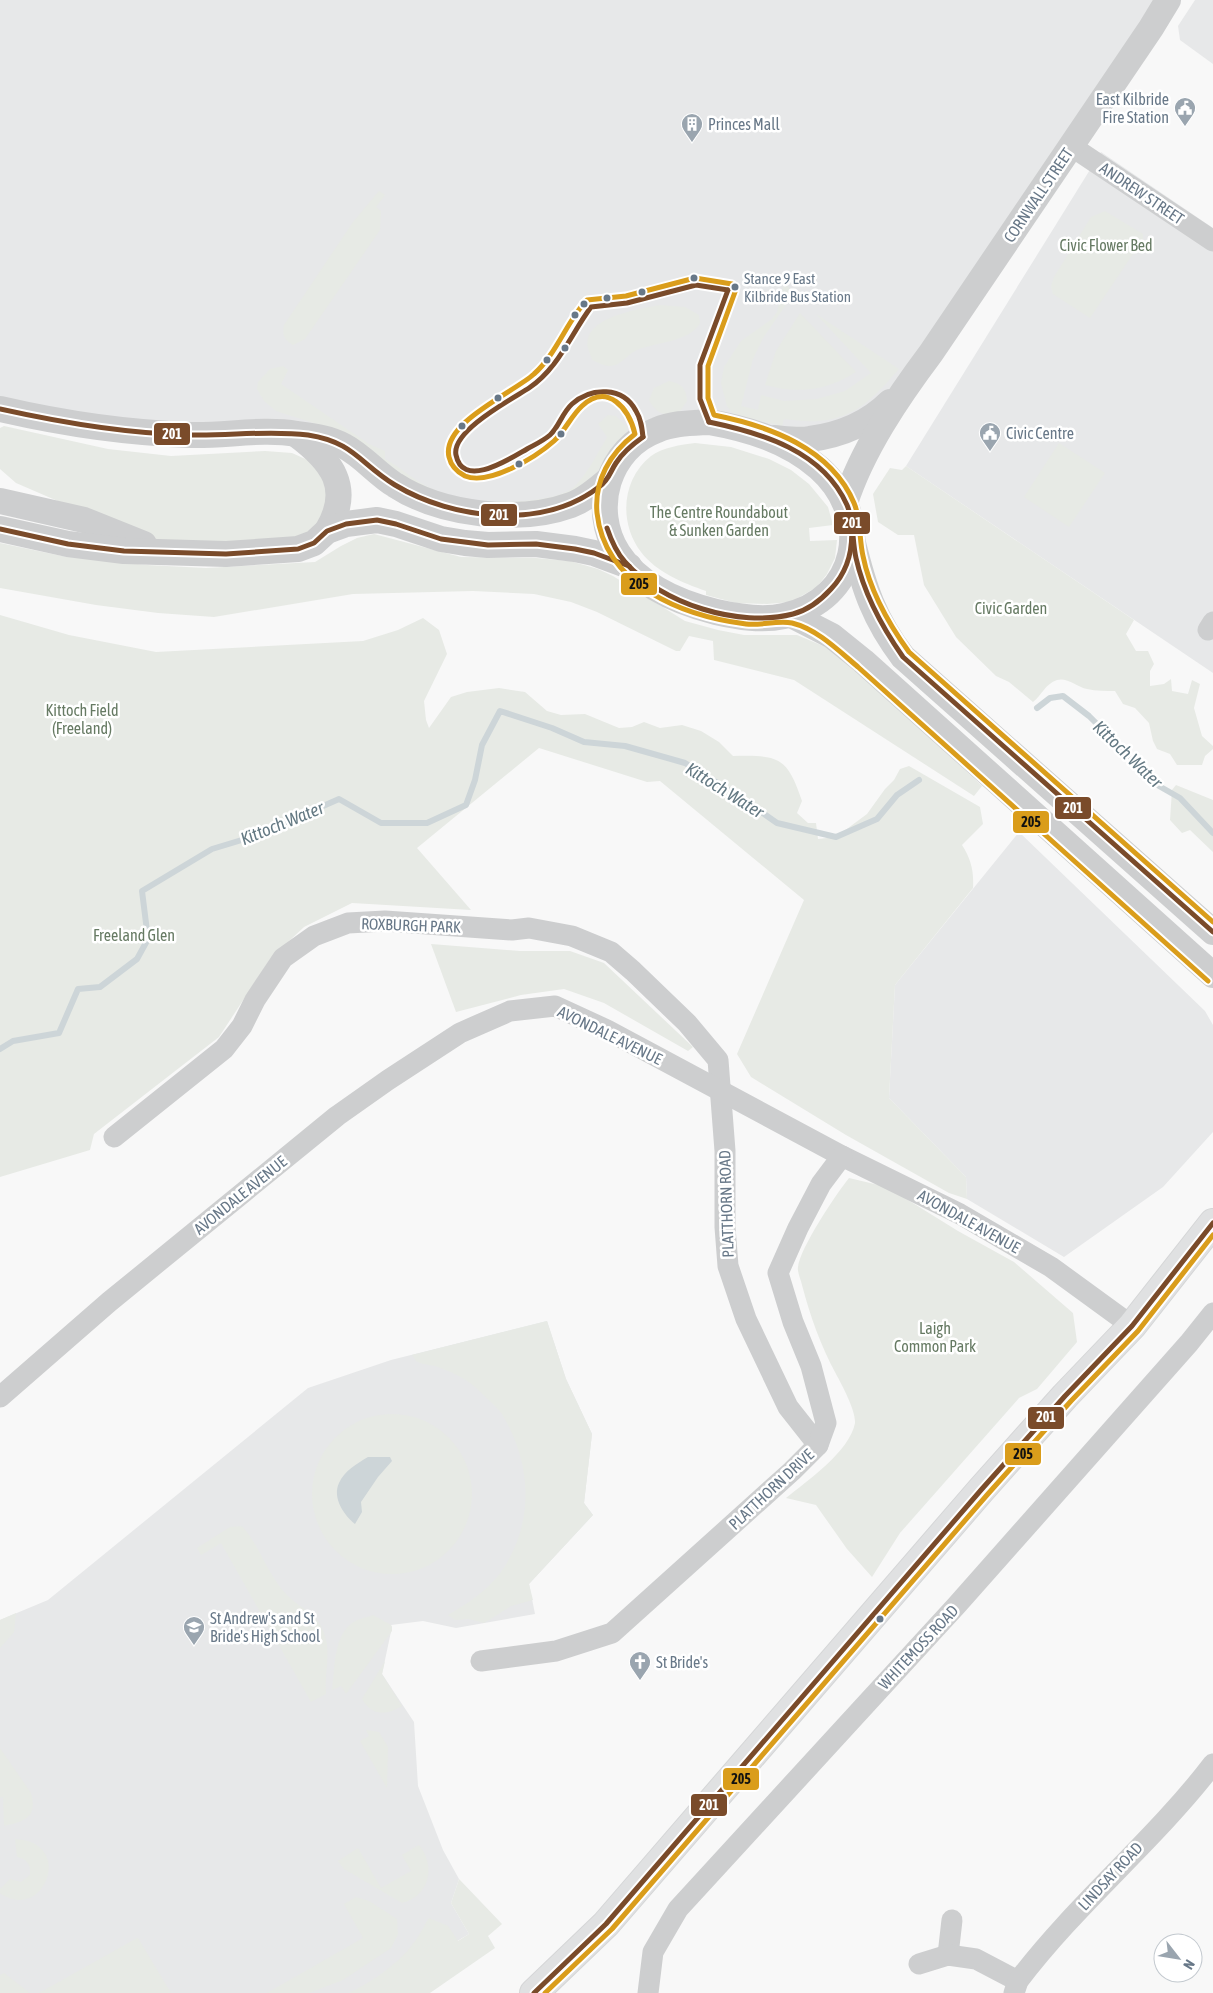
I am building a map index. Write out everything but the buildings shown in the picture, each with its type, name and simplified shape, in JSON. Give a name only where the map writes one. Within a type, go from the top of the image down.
[{"type":"main road","points":[[537,1991],[606,1924],[974,1498],[1065,1396],[1132,1326],[1213,1224]]},
{"type":"street","name":"CORNWALL STREET","points":[[762,435],[809,440],[862,424],[879,413],[905,387],[931,353],[1168,0]]},
{"type":"street","name":"ANDREW STREET","points":[[1071,146],[1213,241]]},
{"type":"street","name":"CORNWALL STREET","points":[[846,502],[859,468],[905,387]]},
{"type":"street","points":[[0,409],[105,430],[178,434],[276,431],[326,439],[345,446],[396,486],[422,500],[454,510],[480,514],[518,514],[548,511],[572,505],[590,495],[608,480]]},
{"type":"street","points":[[853,542],[850,559],[836,585],[826,597],[814,606],[791,614],[767,618],[726,614],[695,607],[661,591],[629,566],[618,553],[606,525],[604,510],[608,480],[615,465],[630,446],[657,430],[690,423],[709,422],[762,435],[801,454],[820,469],[846,502],[853,542],[869,600],[878,620],[903,657],[1213,932]]},
{"type":"street","points":[[0,530],[68,544],[166,553],[226,554],[298,549],[314,543],[327,531],[333,521],[337,508],[338,493],[335,476],[328,462],[295,433]]},
{"type":"street","points":[[0,486],[50,511]]},
{"type":"street","points":[[0,501],[84,520],[166,553]]},
{"type":"street","points":[[327,531],[346,524],[377,520],[396,524],[441,539],[488,545],[536,544],[575,549],[594,553],[629,566]]},
{"type":"street","points":[[791,614],[832,636],[863,661],[1213,975]]},
{"type":"street","name":"ROXBURGH PARK","points":[[114,1137],[224,1049],[242,1026],[255,1000],[284,958],[314,936],[348,923],[385,921],[512,930],[529,928],[572,936],[611,952],[634,971],[687,1023],[718,1060],[720,1091]]},
{"type":"street","name":"AVONDALE AVENUE","points":[[0,1398],[109,1302],[338,1116],[388,1080],[460,1033],[510,1011],[555,1006],[607,1030],[842,1156],[960,1214],[1051,1267],[1132,1326]]},
{"type":"street","name":"PLATTHORN ROAD","points":[[720,1091],[725,1151],[728,1266],[746,1319],[788,1406],[818,1445]]},
{"type":"street","name":"PLATTHORN DRIVE","points":[[481,1661],[556,1652],[612,1633],[792,1471],[818,1445],[826,1423],[811,1366],[793,1322],[778,1273],[798,1228],[821,1184],[842,1156]]},
{"type":"street","name":"WHITEMOSS ROAD","points":[[648,1993],[653,1952],[678,1909],[956,1606],[1190,1343],[1213,1313]]},
{"type":"street","name":"LINDSAY ROAD","points":[[1016,1987],[1070,1920],[1184,1798],[1213,1764]]},
{"type":"street","points":[[948,1955],[952,1920]]},
{"type":"street","points":[[919,1964],[948,1955],[976,1959],[1016,1987]]},
{"type":"shaded area","points":[[0,0],[1168,0],[905,387],[835,433],[674,425],[590,495],[480,513],[345,446],[0,409]]},
{"type":"shaded area","points":[[1195,0],[1213,0],[1213,64],[1180,40],[1178,26]]},
{"type":"shaded area","points":[[1101,152],[1213,228],[1213,673],[906,466]]},
{"type":"shaded area","points":[[1019,832],[1205,1011],[1213,1025],[1213,1132],[1163,1187],[1064,1257],[967,1199],[966,1177],[889,1098],[895,985]]},
{"type":"shaded area","name":"St Andrew's and St Bride's High School","points":[[547,1321],[566,1379],[592,1434],[584,1503],[593,1515],[529,1584],[535,1614],[456,1628],[423,1621],[391,1625],[382,1674],[414,1722],[418,1786],[443,1850],[459,1879],[451,1903],[469,1934],[371,1993],[0,1993],[0,1620],[48,1600],[308,1388],[391,1360]]},
{"type":"shaded area","points":[[368,1457],[390,1457],[392,1461],[378,1477],[361,1502],[362,1512],[355,1524],[340,1506],[337,1489],[341,1479],[348,1471]]},
{"type":"green space","points":[[379,191],[385,195],[376,207],[381,211],[380,230],[305,339],[293,345],[284,337],[284,325],[353,222]]},
{"type":"green space","name":"Civic Flower Bed","points":[[1105,211],[1143,234],[1143,239],[1090,318],[1053,294],[1051,286],[1054,277],[1091,217]]},
{"type":"green space","points":[[780,278],[793,292],[763,338],[753,359],[741,406],[758,410],[761,395],[784,401],[817,399],[845,391],[871,373],[816,314],[899,369],[865,404],[832,419],[806,421],[784,419],[782,426],[733,414],[727,406],[721,383],[724,367],[741,341],[772,319],[777,312],[783,287]]},
{"type":"green space","points":[[660,305],[685,307],[699,315],[700,323],[689,334],[681,338],[637,350],[615,365],[606,366],[592,360],[588,348],[589,337],[594,329],[614,316]]},
{"type":"green space","points":[[800,313],[856,372],[834,383],[812,389],[777,388],[765,385],[776,351]]},
{"type":"green space","points":[[283,366],[288,370],[281,384],[369,444],[385,451],[385,459],[420,483],[462,499],[505,502],[522,501],[567,492],[584,475],[607,437],[598,424],[608,415],[616,416],[627,427],[624,439],[588,484],[575,495],[515,505],[436,498],[323,426],[276,411],[264,401],[257,389],[258,382],[270,369]]},
{"type":"green space","points":[[669,381],[680,385],[686,393],[687,401],[679,413],[661,413],[649,400],[654,388]]},
{"type":"green space","points":[[4,426],[108,449],[171,456],[265,451],[292,453],[312,462],[326,479],[329,499],[324,517],[296,542],[177,546],[141,537],[16,483],[0,469],[0,428]]},
{"type":"green space","name":"The Centre Roundabout & Sunken Garden","points":[[695,443],[731,447],[769,459],[791,470],[809,484],[828,507],[833,525],[809,528],[810,541],[837,540],[835,558],[827,574],[817,587],[791,602],[767,604],[736,603],[706,595],[706,591],[670,576],[654,565],[641,552],[629,528],[627,515],[626,502],[634,477],[651,456],[661,450]]},
{"type":"green space","points":[[1059,443],[1105,473],[1069,527],[1024,497]]},
{"type":"green space","name":"Civic Garden","points":[[906,466],[1134,620],[1126,634],[1136,651],[1148,651],[1154,664],[1150,671],[1150,686],[1164,684],[1171,679],[1172,691],[1188,694],[1192,680],[1200,684],[1194,708],[1202,736],[1213,746],[1213,749],[1205,756],[1202,765],[1177,765],[1170,754],[1157,749],[1149,723],[1135,708],[1123,704],[1115,691],[1087,689],[1061,679],[1049,684],[1033,702],[1009,682],[996,676],[956,637],[924,585],[914,535],[898,535],[878,522],[873,494],[890,468],[902,470]]},
{"type":"green space","points":[[374,534],[461,557],[536,558],[570,561],[598,569],[613,576],[685,621],[744,635],[797,635],[828,648],[910,718],[982,786],[974,796],[794,680],[714,660],[713,641],[689,636],[680,651],[676,651],[597,612],[571,602],[534,594],[473,591],[353,594],[214,617],[158,613],[96,605],[0,588],[0,543],[62,556],[147,565],[206,568],[315,562],[357,538]]},
{"type":"green space","points":[[0,615],[69,635],[156,652],[363,641],[398,630],[423,618],[439,630],[447,654],[424,701],[429,728],[451,697],[467,692],[499,688],[525,692],[547,711],[561,715],[585,714],[619,728],[632,727],[644,722],[660,728],[682,725],[701,731],[719,742],[733,756],[761,756],[779,761],[791,775],[797,786],[802,801],[797,813],[808,823],[816,823],[818,839],[836,837],[867,814],[894,780],[900,769],[909,766],[980,807],[983,824],[962,845],[971,865],[973,888],[895,985],[889,1098],[966,1177],[967,1199],[949,1193],[846,1135],[751,1077],[737,1054],[804,900],[660,781],[647,782],[539,748],[417,848],[471,910],[352,903],[304,927],[270,959],[219,1037],[94,1134],[90,1150],[0,1177]]},
{"type":"green space","points":[[1176,785],[1213,800],[1213,852],[1190,830],[1182,833],[1170,820],[1172,790]]},
{"type":"green space","points":[[431,944],[520,951],[570,951],[604,963],[693,1047],[688,1051],[604,1003],[564,989],[521,995],[456,1012]]},
{"type":"green space","name":"Laigh Common Park","points":[[849,1178],[887,1187],[958,1231],[1014,1262],[1073,1313],[1077,1342],[1037,1389],[1019,1398],[900,1533],[872,1577],[847,1549],[816,1505],[786,1498],[837,1455],[851,1434],[855,1423],[848,1398],[816,1331],[798,1269],[805,1247],[828,1208]]},
{"type":"green space","points":[[547,1321],[566,1379],[592,1434],[584,1503],[593,1515],[529,1584],[533,1600],[511,1606],[484,1623],[469,1619],[455,1620],[448,1615],[490,1585],[501,1572],[512,1553],[520,1534],[524,1514],[526,1493],[524,1473],[512,1433],[496,1407],[466,1380],[435,1366],[418,1362],[412,1355]]},
{"type":"green space","points":[[392,1414],[422,1420],[443,1432],[454,1443],[466,1464],[472,1494],[466,1524],[454,1545],[443,1556],[422,1568],[392,1574],[362,1568],[341,1556],[330,1545],[318,1524],[312,1494],[318,1464],[330,1443],[341,1432],[362,1420]]},
{"type":"green space","points":[[242,1526],[254,1542],[279,1586],[286,1594],[314,1616],[322,1628],[327,1643],[326,1694],[311,1702],[221,1543],[201,1555],[197,1548],[230,1527]]},
{"type":"green space","points":[[16,1613],[14,1632],[0,1648],[0,1620]]},
{"type":"green space","points":[[373,1615],[391,1625],[392,1631],[346,1694],[341,1686],[332,1690],[336,1655],[341,1637],[353,1622]]},
{"type":"green space","points":[[385,1661],[382,1674],[402,1706],[380,1713],[371,1709],[362,1699]]},
{"type":"green space","points":[[366,1730],[379,1732],[388,1747],[387,1788],[360,1741],[369,1736]]},
{"type":"green space","points":[[0,1748],[31,1793],[33,1801],[33,1808],[28,1817],[18,1823],[4,1826],[3,1797],[0,1798]]},
{"type":"green space","points":[[15,1839],[34,1843],[45,1853],[49,1866],[47,1879],[40,1890],[29,1898],[16,1900],[0,1893],[0,1889],[10,1879],[21,1882],[30,1875],[28,1863],[17,1857]]},
{"type":"green space","points":[[419,1845],[427,1862],[427,1879],[419,1894],[402,1903],[344,1869],[338,1861],[358,1848],[381,1888],[411,1871],[402,1855]]},
{"type":"green space","points":[[459,1879],[502,1924],[488,1936],[495,1948],[430,1993],[349,1993],[374,1979],[400,1959],[407,1952],[429,1918],[448,1926],[458,1941],[469,1934],[451,1903]]},
{"type":"green space","points":[[356,1897],[369,1901],[397,1919],[398,1934],[391,1948],[343,1980],[309,1993],[267,1993],[363,1938],[344,1904]]},
{"type":"green space","points":[[137,1938],[171,1993],[39,1993]]},
{"type":"green space","points":[[4,1973],[30,1993],[0,1993],[0,1975]]},
{"type":"waterway","name":"Kittoch Water","points":[[1037,708],[1050,698],[1063,696],[1089,716],[1159,786],[1180,798],[1213,833]]},
{"type":"waterway","name":"Kittoch Water","points":[[0,1049],[13,1041],[59,1033],[78,989],[100,987],[137,959],[148,939],[142,891],[212,849],[255,836],[339,799],[381,823],[427,823],[466,805],[475,780],[482,745],[500,711],[552,728],[584,742],[625,746],[685,763],[737,795],[777,823],[836,837],[877,819],[897,795],[919,780]]},
{"type":"transit line","name":"205","points":[[1208,981],[858,667],[819,635],[792,623],[746,624],[697,614],[673,605],[651,593],[631,578],[615,560],[603,538],[597,513],[598,490],[601,479],[611,459],[635,434],[628,416],[616,402],[609,398],[591,399],[578,410],[558,437],[546,448],[512,468],[486,477],[475,478],[465,476],[453,466],[449,457],[449,444],[456,432],[481,410],[524,382],[542,366],[587,300],[626,296],[695,278],[732,284],[735,287],[735,292],[708,366],[708,398],[714,415],[756,426],[796,442],[830,468],[844,484],[854,503],[859,522],[863,556],[875,594],[894,630],[909,652],[1213,922]]},
{"type":"transit line","name":"201","points":[[643,437],[639,417],[630,403],[615,393],[597,392],[588,394],[572,404],[553,432],[547,437],[499,464],[477,471],[468,470],[460,465],[456,455],[457,446],[472,426],[529,388],[548,371],[591,307],[627,303],[696,285],[728,290]]},
{"type":"transit line","name":"201","points":[[709,422],[700,399],[700,365],[728,290]]},
{"type":"transit line","name":"201","points":[[0,409],[47,419],[119,430],[206,435],[278,433],[324,438],[347,448],[383,477],[418,497],[443,506],[470,512],[498,515],[552,510],[577,501],[599,487],[607,479],[622,455],[643,437]]},
{"type":"transit line","name":"201","points":[[709,422],[750,432],[789,447],[823,471],[836,486],[847,505],[851,518],[859,571],[881,622],[903,657],[1213,932]]},
{"type":"transit line","name":"201","points":[[0,529],[68,544],[124,551],[226,554],[298,549],[314,543],[327,531],[346,524],[377,520],[396,524],[441,539],[488,545],[536,544],[575,549],[594,553],[629,566]]},
{"type":"transit line","name":"201","points":[[607,528],[614,546],[625,562],[659,590],[680,601],[726,615],[772,618],[793,614],[809,607],[823,597],[837,582],[846,566],[851,550],[851,522]]},
{"type":"transit line","name":"201","points":[[534,1993],[606,1924],[981,1490],[1065,1396],[1132,1326],[1213,1223]]},
{"type":"transit line","name":"205","points":[[545,1993],[612,1929],[987,1495],[1071,1401],[1138,1331],[1213,1235]]},
{"type":"place","name":"East Kilbride Fire Station","points":[[1185,127]]},
{"type":"place","name":"Princes Mall","points":[[692,143]]},
{"type":"place","name":"Stance 9 East Kilbride Bus Station","points":[[735,287]]},
{"type":"place","name":"Civic Centre","points":[[990,452]]},
{"type":"place","name":"St Andrew's and St Bride's High School","points":[[194,1646]]},
{"type":"place","name":"St Bride's","points":[[640,1681]]},
{"type":"park label","name":"Kittoch Field (Freeland)","points":[[82,719]]},
{"type":"park label","name":"Freeland Glen","points":[[134,935]]}]
